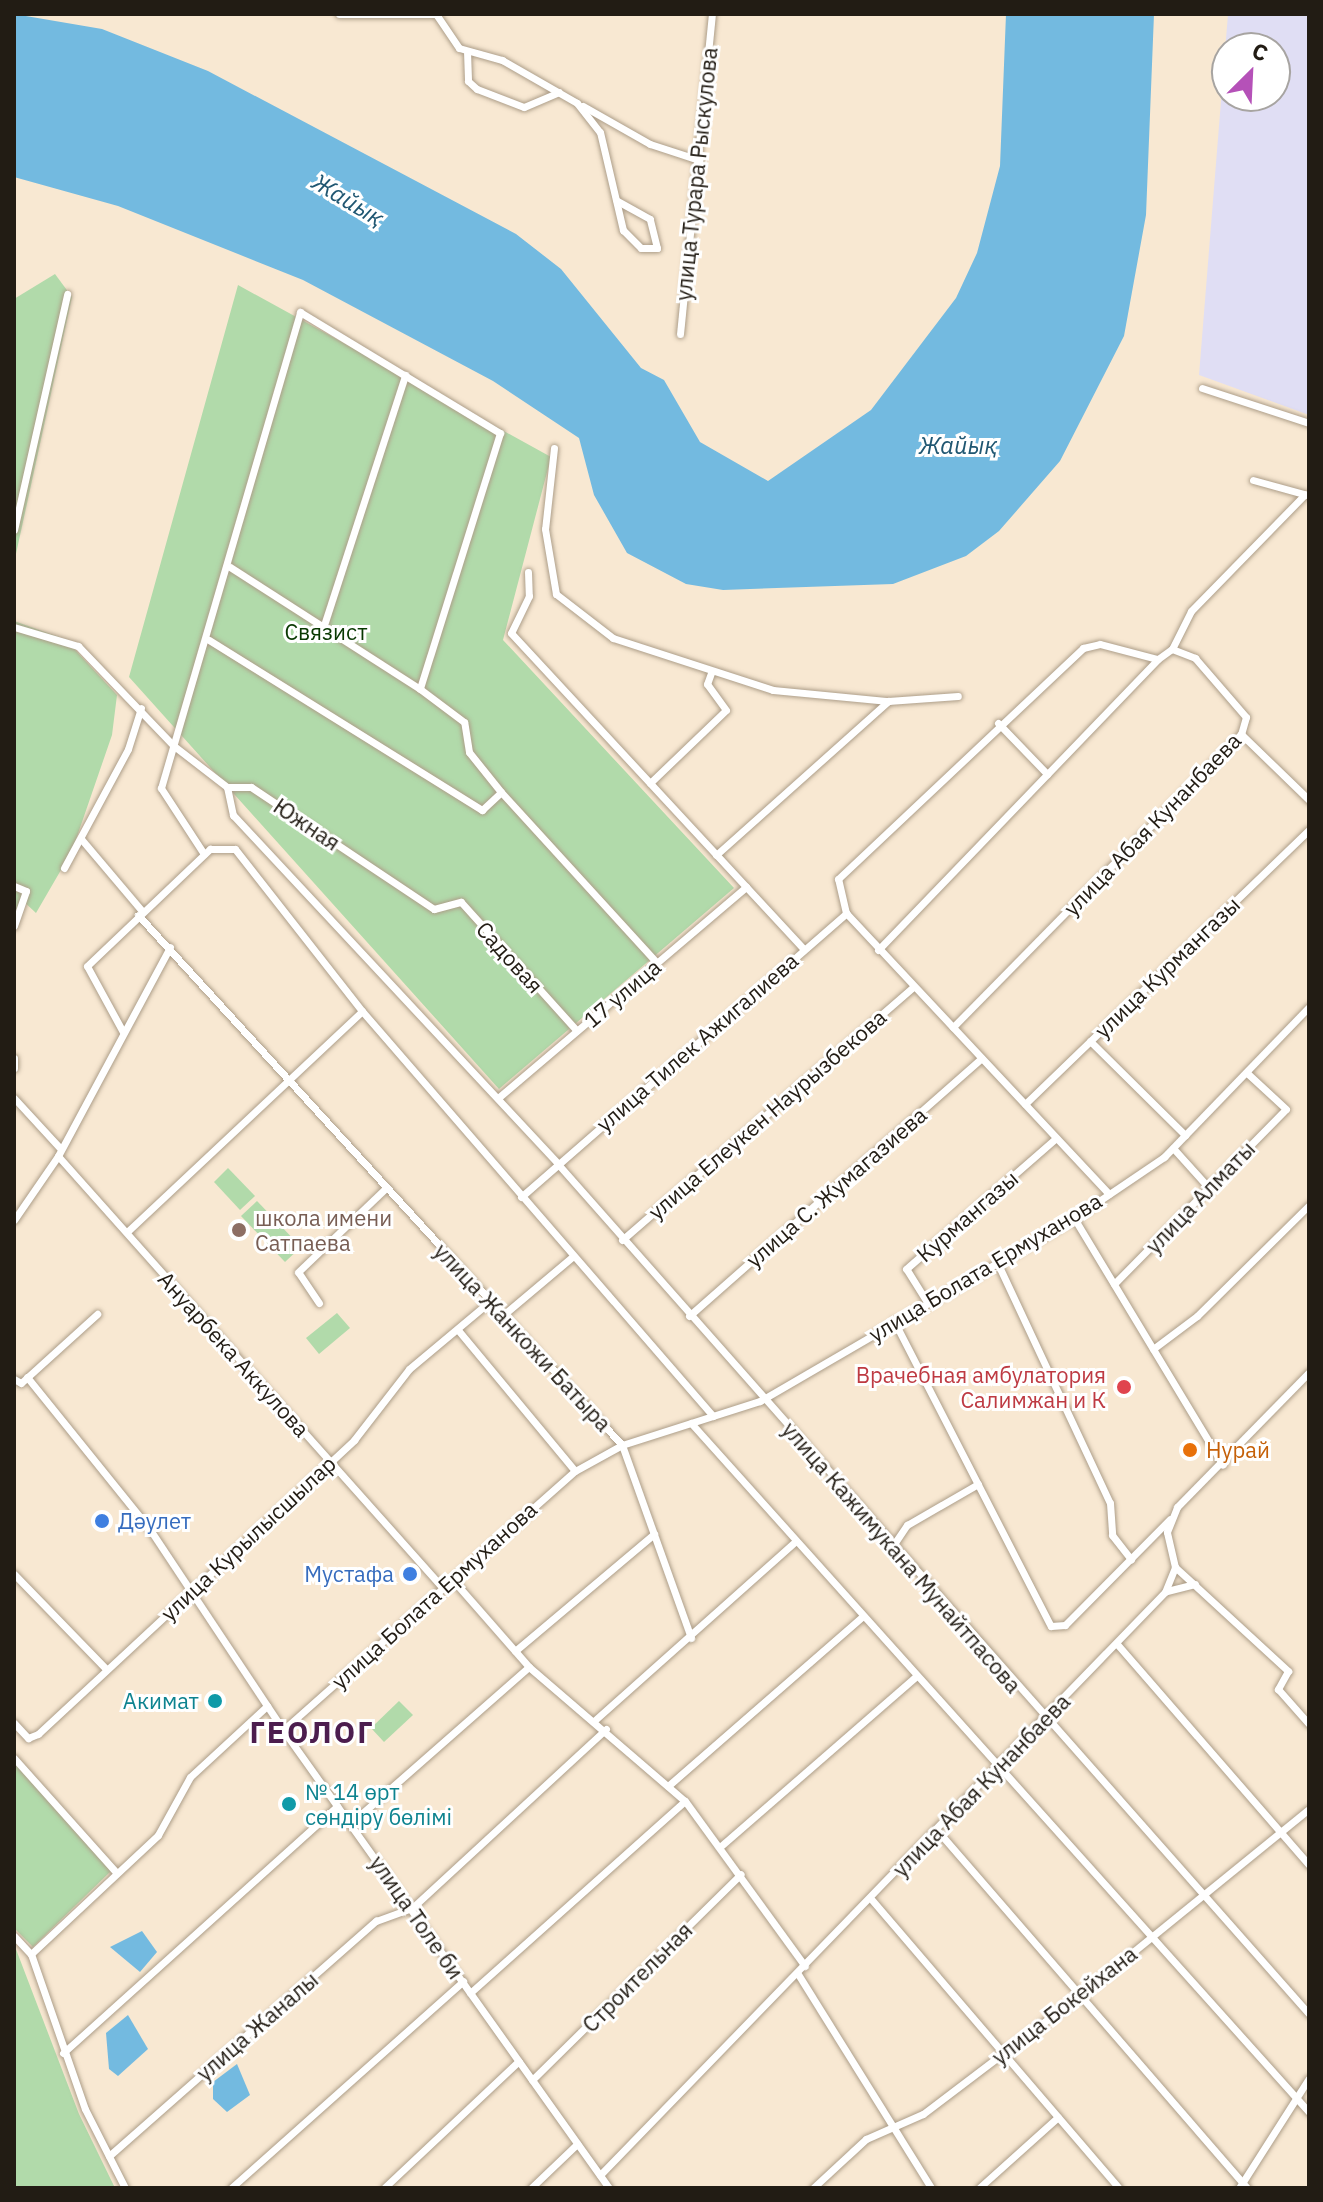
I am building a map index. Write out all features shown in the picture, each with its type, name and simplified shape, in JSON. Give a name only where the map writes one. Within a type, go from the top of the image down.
[{"type":"street","points":[[339,14],[436,14],[451,42],[467,51],[502,60],[650,144],[699,160]]},
{"type":"street","name":"улица Турара Рыскулова","points":[[680,334],[712,14]]},
{"type":"street","points":[[467,51],[468,81],[477,89],[524,107],[559,92]]},
{"type":"street","points":[[577,103],[600,132],[617,201],[634,245],[657,248],[650,219],[617,201]]},
{"type":"street","points":[[14,530],[67,294]]},
{"type":"street","points":[[207,851],[161,798],[174,746],[230,567],[300,312],[500,433],[420,689]]},
{"type":"street","points":[[324,625],[405,375]]},
{"type":"street","points":[[1202,388],[1309,423]]},
{"type":"street","points":[[554,448],[545,529],[556,594],[613,638],[711,673],[773,690],[888,701],[958,696]]},
{"type":"street","points":[[878,950],[1158,659],[1172,649],[1191,611],[1307,495],[1253,480]]},
{"type":"street","points":[[230,567],[324,625],[464,722],[469,752],[501,792],[657,963]]},
{"type":"street","points":[[528,572],[529,596],[511,633],[804,949]]},
{"type":"street","name":"Южная","points":[[14,627],[78,646],[141,708],[174,746],[227,787],[251,787],[439,909]]},
{"type":"street","points":[[209,640],[482,810],[501,792]]},
{"type":"street","points":[[1109,1194],[953,1027],[912,988],[846,913],[838,879],[998,723],[1083,648],[1100,644],[1158,659]]},
{"type":"street","name":"улица Абая Кунанбаева","points":[[953,1027],[1241,734],[1246,717],[1195,658],[1172,649]]},
{"type":"street","points":[[650,783],[726,710],[724,697],[707,684],[711,673]]},
{"type":"street","points":[[716,855],[888,701]]},
{"type":"street","points":[[64,868],[82,840],[141,708]]},
{"type":"street","points":[[998,723],[1047,774]]},
{"type":"street","points":[[1241,734],[1309,800]]},
{"type":"street","name":"улица Кажимукана Мунайтпасова","points":[[227,787],[233,815],[557,1163],[1042,1719],[1309,2014]]},
{"type":"street","name":"улица Курмангазы","points":[[1025,1104],[1309,830]]},
{"type":"street","name":"улица Жанкожи Батыра","points":[[82,840],[170,947],[622,1445],[691,1638]]},
{"type":"street","points":[[123,1032],[87,966],[207,851],[235,849],[362,1011],[572,1257],[713,1416]]},
{"type":"street","points":[[14,886],[26,891],[14,926]]},
{"type":"street","name":"17 улица","points":[[498,1098],[746,887]]},
{"type":"street","name":"Садовая","points":[[439,909],[454,898],[461,902],[577,1031]]},
{"type":"street","name":"улица Тилек Ажигалиева","points":[[521,1197],[846,913]]},
{"type":"street","points":[[14,1220],[59,1152],[170,947]]},
{"type":"street","name":"улица Елеукен Наурызбекова","points":[[622,1240],[912,988]]},
{"type":"street","name":"улица Болата Ермуханова","points":[[283,1730],[575,1471],[622,1445],[764,1398],[1074,1218],[1173,1148],[1309,1007]]},
{"type":"street","points":[[128,1231],[287,1078],[362,1011]]},
{"type":"street","points":[[1301,1015],[1309,1022]]},
{"type":"street","points":[[1090,1041],[1185,1135]]},
{"type":"street","points":[[14,1058],[14,1068]]},
{"type":"street","name":"улица С. Жумагазиева","points":[[689,1316],[982,1058]]},
{"type":"street","name":"улица Алматы","points":[[1114,1284],[1286,1109],[1246,1072]]},
{"type":"street","name":"Ануарбека Аккулова","points":[[14,1098],[442,1587]]},
{"type":"street","name":"Курмангазы","points":[[927,1302],[906,1269],[1056,1138]]},
{"type":"street","points":[[1173,1148],[1209,1188]]},
{"type":"street","points":[[319,1303],[299,1278],[302,1264],[386,1188]]},
{"type":"street","points":[[1153,1349],[1197,1316],[1309,1205]]},
{"type":"street","points":[[1074,1218],[1223,1465]]},
{"type":"street","points":[[502,1316],[572,1257]]},
{"type":"street","points":[[997,1262],[1110,1503],[1112,1535],[1131,1559]]},
{"type":"street","name":"улица Курылысшылар","points":[[14,1723],[28,1738],[106,1669],[330,1462],[409,1369],[489,1302]]},
{"type":"street","points":[[14,1379],[27,1377],[97,1314]]},
{"type":"street","points":[[894,1321],[1057,1630],[1223,1465],[1309,1372]]},
{"type":"street","points":[[458,1330],[575,1471]]},
{"type":"street","name":"улица Толе би","points":[[27,1377],[149,1528],[283,1730],[609,2188]]},
{"type":"street","points":[[691,1423],[915,1677],[1309,2112]]},
{"type":"street","points":[[892,1547],[907,1525],[978,1484]]},
{"type":"street","name":"улица Абая Кунанбаева","points":[[600,2175],[872,1900],[996,1766],[1165,1592],[1175,1567],[1170,1519]]},
{"type":"street","points":[[515,1651],[654,1534]]},
{"type":"street","points":[[595,1720],[691,1638],[795,1542]]},
{"type":"street","points":[[1175,1567],[1288,1671],[1278,1689],[1309,1724]]},
{"type":"street","points":[[14,1574],[106,1669]]},
{"type":"street","points":[[452,1579],[529,1667],[606,1729],[685,1801],[722,1845],[805,1966]]},
{"type":"street","points":[[1165,1592],[1195,1584]]},
{"type":"street","points":[[668,1786],[862,1617]]},
{"type":"street","points":[[1117,1644],[1309,1865]]},
{"type":"street","points":[[350,1824],[529,1667]]},
{"type":"street","points":[[722,1845],[915,1677]]},
{"type":"street","points":[[31,1954],[158,1835],[190,1777],[267,1706]]},
{"type":"street","points":[[412,1908],[606,1729]]},
{"type":"street","points":[[14,1758],[116,1872]]},
{"type":"street","points":[[470,1993],[685,1801]]},
{"type":"street","points":[[63,2053],[337,1806]]},
{"type":"street","name":"улица Бокейхана","points":[[813,2188],[890,2127],[923,2114],[1080,1995],[1309,1809]]},
{"type":"street","points":[[937,1830],[1243,2186],[1309,2078]]},
{"type":"street","name":"Строительная","points":[[532,2080],[741,1874]]},
{"type":"street","points":[[872,1900],[1117,2187]]},
{"type":"street","name":"улица Жаналы","points":[[109,2156],[376,1921],[412,1908]]},
{"type":"street","points":[[14,1936],[31,1954],[63,2053],[125,2188]]},
{"type":"street","points":[[798,1974],[890,2127],[931,2188]]},
{"type":"street","points":[[231,2188],[463,1981]]},
{"type":"street","points":[[384,2188],[519,2061]]},
{"type":"street","points":[[979,2188],[1058,2117]]},
{"type":"street","points":[[531,2188],[577,2144]]},
{"type":"shaded area","points":[[1228,14],[1309,14],[1309,415],[1199,375],[1220,112],[1291,112],[1291,32],[1227,32]]},
{"type":"green space","points":[[55,274],[72,297],[14,563],[14,299]]},
{"type":"green space","name":"Связист","points":[[238,285],[551,457],[503,640],[734,888],[499,1089],[129,677]]},
{"type":"green space","points":[[14,621],[65,639],[117,695],[112,735],[72,851],[36,913],[21,899],[14,915]]},
{"type":"green space","points":[[228,1168],[255,1196],[240,1210],[214,1182]]},
{"type":"green space","points":[[257,1201],[301,1247],[285,1262],[241,1216]]},
{"type":"green space","points":[[337,1313],[350,1328],[319,1354],[306,1338]]},
{"type":"green space","points":[[399,1701],[413,1715],[384,1742],[371,1728]]},
{"type":"green space","points":[[14,1761],[111,1871],[33,1947],[14,1928]]},
{"type":"green space","points":[[14,1944],[79,2114],[115,2188],[14,2188]]},
{"type":"water","name":"Жайық","points":[[14,14],[102,29],[208,71],[516,234],[561,269],[641,368],[664,380],[700,442],[768,481],[871,410],[956,298],[977,253],[1000,166],[1006,14],[1154,14],[1146,215],[1124,336],[1060,461],[999,531],[966,556],[893,584],[723,590],[686,584],[627,553],[594,495],[579,438],[493,381],[303,280],[118,206],[14,177]]},
{"type":"water","points":[[142,1931],[157,1952],[140,1972],[110,1947]]},
{"type":"water","points":[[128,2015],[148,2049],[118,2076],[109,2069],[106,2033]]},
{"type":"water","points":[[237,2064],[250,2095],[227,2112],[213,2099],[213,2082]]},
{"type":"place","name":"школа имени Сатпаева","points":[[239,1230]]},
{"type":"place","name":"Врачебная амбулатория Салимжан и К","points":[[1124,1387]]},
{"type":"place","name":"Нурай","points":[[1190,1450]]},
{"type":"place","name":"Дәулет","points":[[102,1521]]},
{"type":"place","name":"Мустафа","points":[[410,1574]]},
{"type":"place","name":"Акимат","points":[[215,1701]]},
{"type":"place","name":"№ 14 өрт сөндіру бөлімі","points":[[289,1804]]},
{"type":"district","name":"ГЕОЛОГ","points":[[312,1732]]}]
